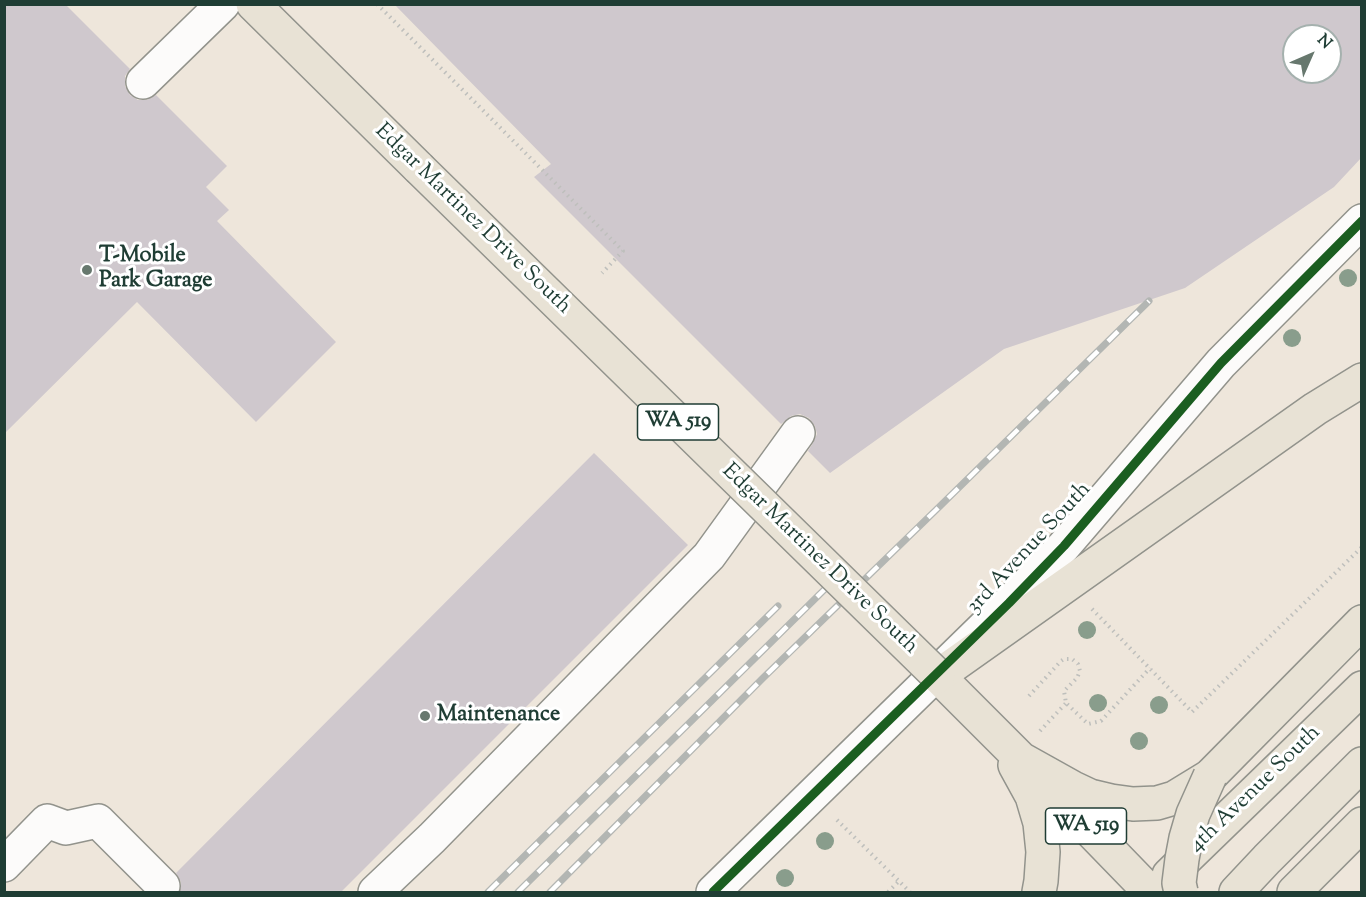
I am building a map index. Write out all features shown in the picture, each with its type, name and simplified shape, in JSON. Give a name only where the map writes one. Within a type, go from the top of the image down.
[{"type":"main road","name":"Edgar Martinez Drive South","points":[[253,4],[984,723],[1028,749],[1151,892]]},
{"type":"main road","points":[[938,676],[1315,409],[1362,380]]},
{"type":"main road","points":[[1028,749],[1073,788],[1090,796],[1133,804],[1157,803],[1174,798],[1210,776],[1362,622]]},
{"type":"main road","name":"4th Avenue South","points":[[1151,892],[1362,688]]},
{"type":"main road","points":[[984,723],[1019,770],[1032,796],[1040,824],[1043,852],[1038,892]]},
{"type":"main road","points":[[1236,892],[1362,764]]},
{"type":"main road","points":[[1181,892],[1179,883],[1186,838],[1193,814],[1210,776]]},
{"type":"main road","points":[[1294,892],[1362,824]]},
{"type":"street","points":[[143,82],[223,4]]},
{"type":"street","name":"3rd Avenue South","points":[[713,892],[1064,546],[1221,363],[1362,220]]},
{"type":"street","points":[[375,892],[432,838],[709,556],[798,433]]},
{"type":"street","points":[[4,865],[47,821],[66,828],[98,822],[163,886]]},
{"type":"path","points":[[377,4],[623,251],[602,273]]},
{"type":"path","points":[[1086,603],[1192,712],[1362,546]]},
{"type":"path","points":[[1029,696],[1064,659],[1072,659],[1078,664],[1080,670],[1077,678],[1064,691],[1066,703],[1088,724],[1101,721],[1150,669]]},
{"type":"path","points":[[1028,749],[1066,703]]},
{"type":"path","points":[[836,819],[910,892]]},
{"type":"path","points":[[888,892],[899,881]]},
{"type":"building","name":"T-Mobile Park Garage","points":[[4,4],[65,4],[130,69],[125,76],[125,86],[130,95],[138,100],[147,100],[156,95],[227,166],[206,187],[229,210],[217,221],[336,342],[256,422],[137,302],[4,434]]},
{"type":"building","points":[[394,4],[1362,4],[1362,157],[1334,187],[1185,288],[1004,349],[830,473],[808,451],[817,434],[809,418],[800,414],[791,416],[781,424],[534,177],[551,164]]},
{"type":"building","name":"Maintenance","points":[[594,453],[688,545],[341,892],[180,892],[181,882],[176,873]]},
{"type":"railway","points":[[550,892],[763,678],[1149,301]]},
{"type":"railway","points":[[518,892],[825,589]]},
{"type":"railway","points":[[488,892],[778,606]]},
{"type":"cycle path","points":[[713,892],[1039,572],[1221,363],[1362,221]]},
{"type":"place","name":"T-Mobile Park Garage","points":[[87,270]]},
{"type":"place","name":"Maintenance","points":[[425,716]]}]
